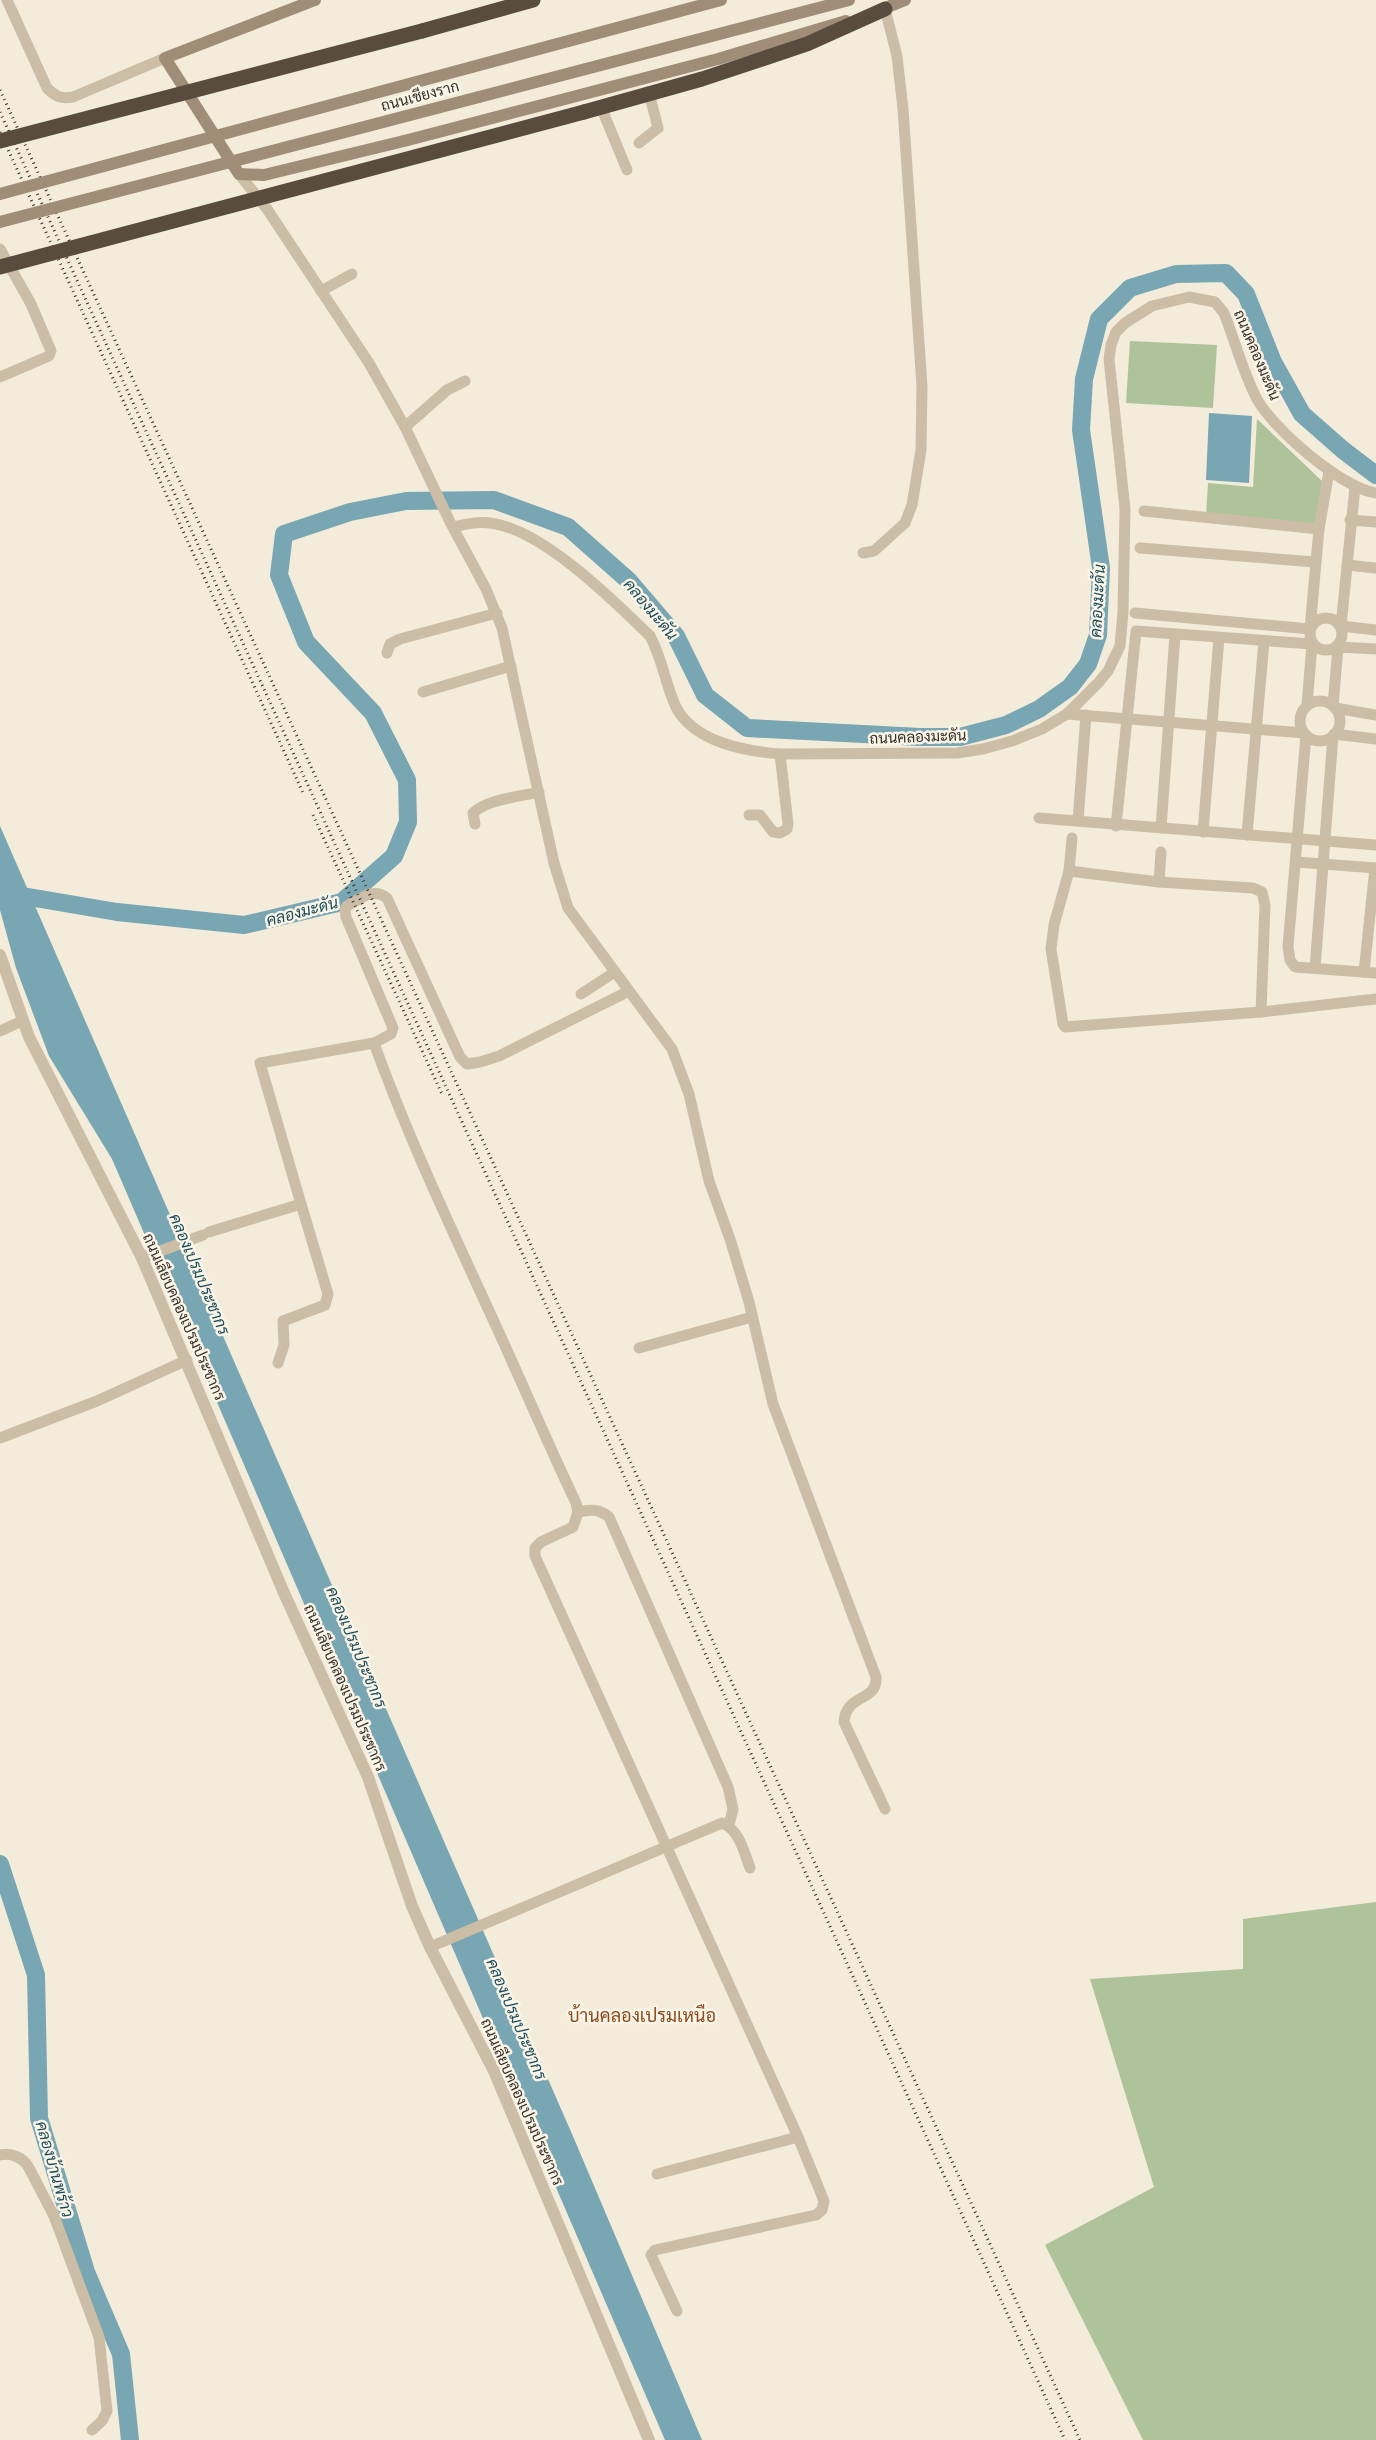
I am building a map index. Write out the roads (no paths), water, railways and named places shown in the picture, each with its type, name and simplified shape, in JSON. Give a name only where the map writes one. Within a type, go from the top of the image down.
[{"type":"highway","points":[[0,141],[422,31],[533,0]]},
{"type":"highway","points":[[0,267],[702,79],[807,44],[885,9]]},
{"type":"main road","points":[[315,0],[164,58],[239,174],[264,175],[408,140],[718,59],[885,9],[905,0]]},
{"type":"main road","name":"ถนนเชียงราก","points":[[0,194],[721,0]]},
{"type":"main road","name":"ถนนเชียงราก","points":[[0,222],[849,0]]},
{"type":"street","points":[[7,0],[47,88],[55,96],[63,99],[164,58]]},
{"type":"street","points":[[863,553],[874,551],[905,524],[912,506],[921,450],[922,386],[903,100],[897,56],[885,9]]},
{"type":"street","points":[[639,143],[658,128],[650,93]]},
{"type":"street","points":[[601,107],[628,170]]},
{"type":"street","points":[[239,174],[267,209],[369,363],[405,427],[451,525],[497,613],[511,666],[554,863],[568,908],[672,1049],[681,1068],[690,1094],[709,1181],[730,1239],[752,1317],[772,1404],[876,1677],[877,1685],[873,1691],[854,1702],[846,1710],[844,1722],[885,1809]]},
{"type":"street","points":[[0,248],[31,304],[51,351],[49,356],[0,376]]},
{"type":"street","points":[[321,291],[352,274]]},
{"type":"street","name":"ถนนคลองมะดัน","points":[[451,525],[492,523],[513,529],[542,543],[600,590],[650,636],[659,651],[676,707],[685,721],[698,731],[750,752],[780,754],[957,753],[1012,741],[1042,729],[1067,714],[1108,671],[1120,646],[1124,602],[1125,509],[1109,359],[1116,332],[1125,323],[1152,306],[1189,297],[1215,302],[1224,313],[1257,399],[1267,414],[1329,471],[1355,487],[1376,493]]},
{"type":"street","points":[[405,427],[447,390],[465,381]]},
{"type":"street","points":[[1329,471],[1315,562],[1310,629],[1312,644],[1307,705],[1300,717],[1300,723],[1305,734],[1288,947],[1290,960],[1296,966],[1376,973]]},
{"type":"street","points":[[1315,968],[1334,735],[1339,724],[1334,707],[1338,646],[1343,634],[1341,626],[1350,520],[1355,487]]},
{"type":"street","points":[[1144,511],[1319,529]]},
{"type":"street","points":[[1350,520],[1376,522]]},
{"type":"street","points":[[1140,548],[1315,562]]},
{"type":"street","points":[[1346,565],[1376,568]]},
{"type":"street","points":[[387,653],[390,644],[400,639],[497,613]]},
{"type":"street","points":[[1135,613],[1310,629]]},
{"type":"street","points":[[1310,629],[1314,622],[1319,620],[1336,621],[1341,626],[1376,630]]},
{"type":"street","points":[[1116,826],[1136,632],[1312,644],[1328,650],[1338,646],[1376,650]]},
{"type":"street","points":[[1161,828],[1175,636]]},
{"type":"street","points":[[1203,832],[1218,638]]},
{"type":"street","points":[[1247,835],[1264,641]]},
{"type":"street","points":[[423,692],[511,666]]},
{"type":"street","points":[[1307,705],[1319,701],[1334,707],[1376,715]]},
{"type":"street","points":[[1067,714],[1305,734],[1319,741],[1334,735],[1376,740]]},
{"type":"street","points":[[1078,821],[1086,715]]},
{"type":"street","points":[[749,815],[760,815],[773,832],[780,833],[787,828],[780,754]]},
{"type":"street","points":[[475,824],[473,813],[486,805],[539,792]]},
{"type":"street","points":[[1039,818],[1116,826],[1376,845]]},
{"type":"street","points":[[1072,838],[1069,871],[1054,926],[1051,949],[1065,1027],[1261,1012],[1376,999]]},
{"type":"street","points":[[1159,882],[1161,852]]},
{"type":"street","points":[[1296,862],[1376,868],[1364,972]]},
{"type":"street","points":[[1069,871],[1159,882],[1253,888],[1262,892],[1266,905],[1261,1012]]},
{"type":"street","points":[[278,1362],[284,1345],[282,1321],[325,1305],[328,1294],[260,1063],[374,1043],[387,1037],[393,1028],[345,910],[347,906],[375,892],[387,898],[460,1057],[467,1064],[499,1056],[629,991]]},
{"type":"street","name":"ถนนเลียบคลองเปรมประชากร","points":[[0,955],[22,1021],[39,1058],[147,1256],[187,1360],[284,1593],[368,1777],[412,1906],[436,1945],[494,2071],[649,2440]]},
{"type":"street","points":[[582,994],[615,972]]},
{"type":"street","points":[[0,1031],[22,1021]]},
{"type":"street","points":[[374,1043],[417,1154],[533,1414],[576,1503],[578,1512],[573,1527],[541,1542],[535,1548],[535,1556],[798,2137],[824,2201],[822,2210],[816,2215],[656,2250],[651,2255],[677,2312]]},
{"type":"street","points":[[147,1256],[203,1235],[301,1204]]},
{"type":"street","points":[[639,1348],[752,1317]]},
{"type":"street","points":[[0,1438],[97,1401],[187,1360]]},
{"type":"street","points":[[578,1512],[593,1509],[602,1511],[610,1517],[728,1787],[733,1809],[729,1825]]},
{"type":"street","points":[[436,1945],[722,1823],[729,1825],[736,1834],[750,1868]]},
{"type":"street","points":[[657,2174],[798,2137]]},
{"type":"street","points":[[0,2155],[13,2154],[27,2163],[54,2216],[99,2337],[107,2411],[102,2421],[92,2430]]},
{"type":"water","points":[[1209,413],[1252,416],[1249,483],[1206,480]]},
{"type":"water","name":"คลองเปรมประชากร","points":[[0,826],[572,2134],[702,2440],[665,2440],[112,1159],[49,1056],[16,968],[0,910]]},
{"type":"waterway","name":"คลองมะดัน","points":[[11,894],[117,912],[244,925],[342,902],[394,856],[408,822],[407,780],[373,713],[306,642],[279,575],[284,534],[350,512],[406,501],[494,500],[568,527],[629,581],[676,636],[705,695],[747,728],[920,737],[960,737],[1006,725],[1039,709],[1070,687],[1088,664],[1098,635],[1101,568],[1081,430],[1084,379],[1099,319],[1130,288],[1176,274],[1226,273],[1246,294],[1273,362],[1302,414],[1343,450],[1376,475]]},
{"type":"waterway","name":"คลองบ้านพร้าว","points":[[0,1864],[36,1975],[39,2118],[86,2272],[121,2354],[130,2440]]},
{"type":"railway","points":[[0,90],[1080,2440]]},
{"type":"railway","points":[[0,112],[1065,2440]]},
{"type":"railway","points":[[0,132],[304,795]]},
{"type":"railway","points":[[313,815],[442,1094]]},
{"type":"district","name":"บ้านคลองเปรมเหนือ","points":[[642,2016]]}]
